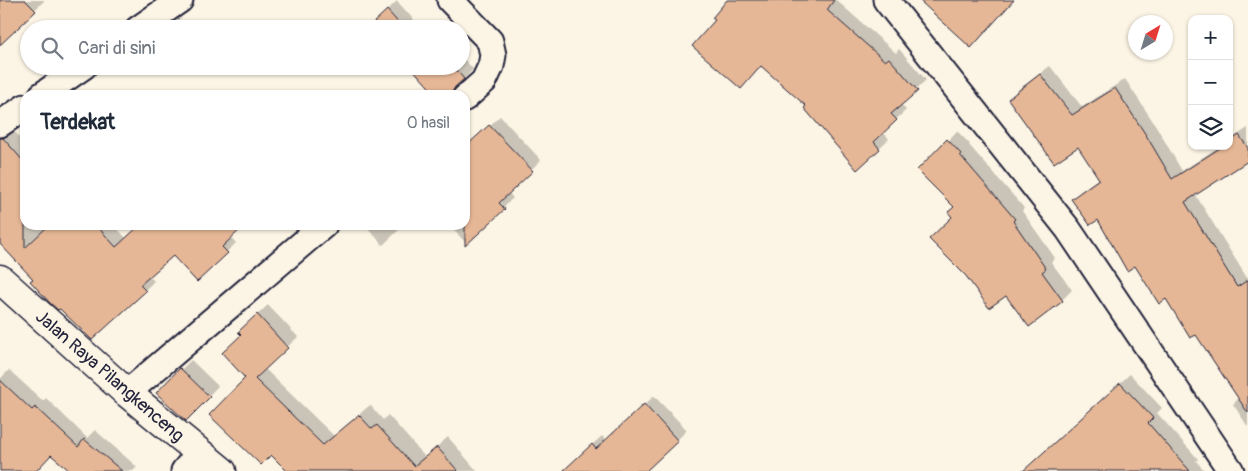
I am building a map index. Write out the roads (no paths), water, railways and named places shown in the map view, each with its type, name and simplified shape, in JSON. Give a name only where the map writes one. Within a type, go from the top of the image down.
[{"type":"main road","name":"Jalan Raya Pilangkenceng","points":[[0,279],[127,393],[192,462],[222,471]]},
{"type":"street","points":[[151,20],[180,0]]},
{"type":"street","points":[[450,0],[470,20]]},
{"type":"street","points":[[886,0],[1068,229],[1231,471]]},
{"type":"street","points":[[470,20],[490,41],[493,55],[491,66],[484,81],[470,94]]},
{"type":"street","points":[[49,90],[71,75]]},
{"type":"street","points":[[0,124],[20,110]]},
{"type":"street","points":[[127,393],[318,230]]}]
